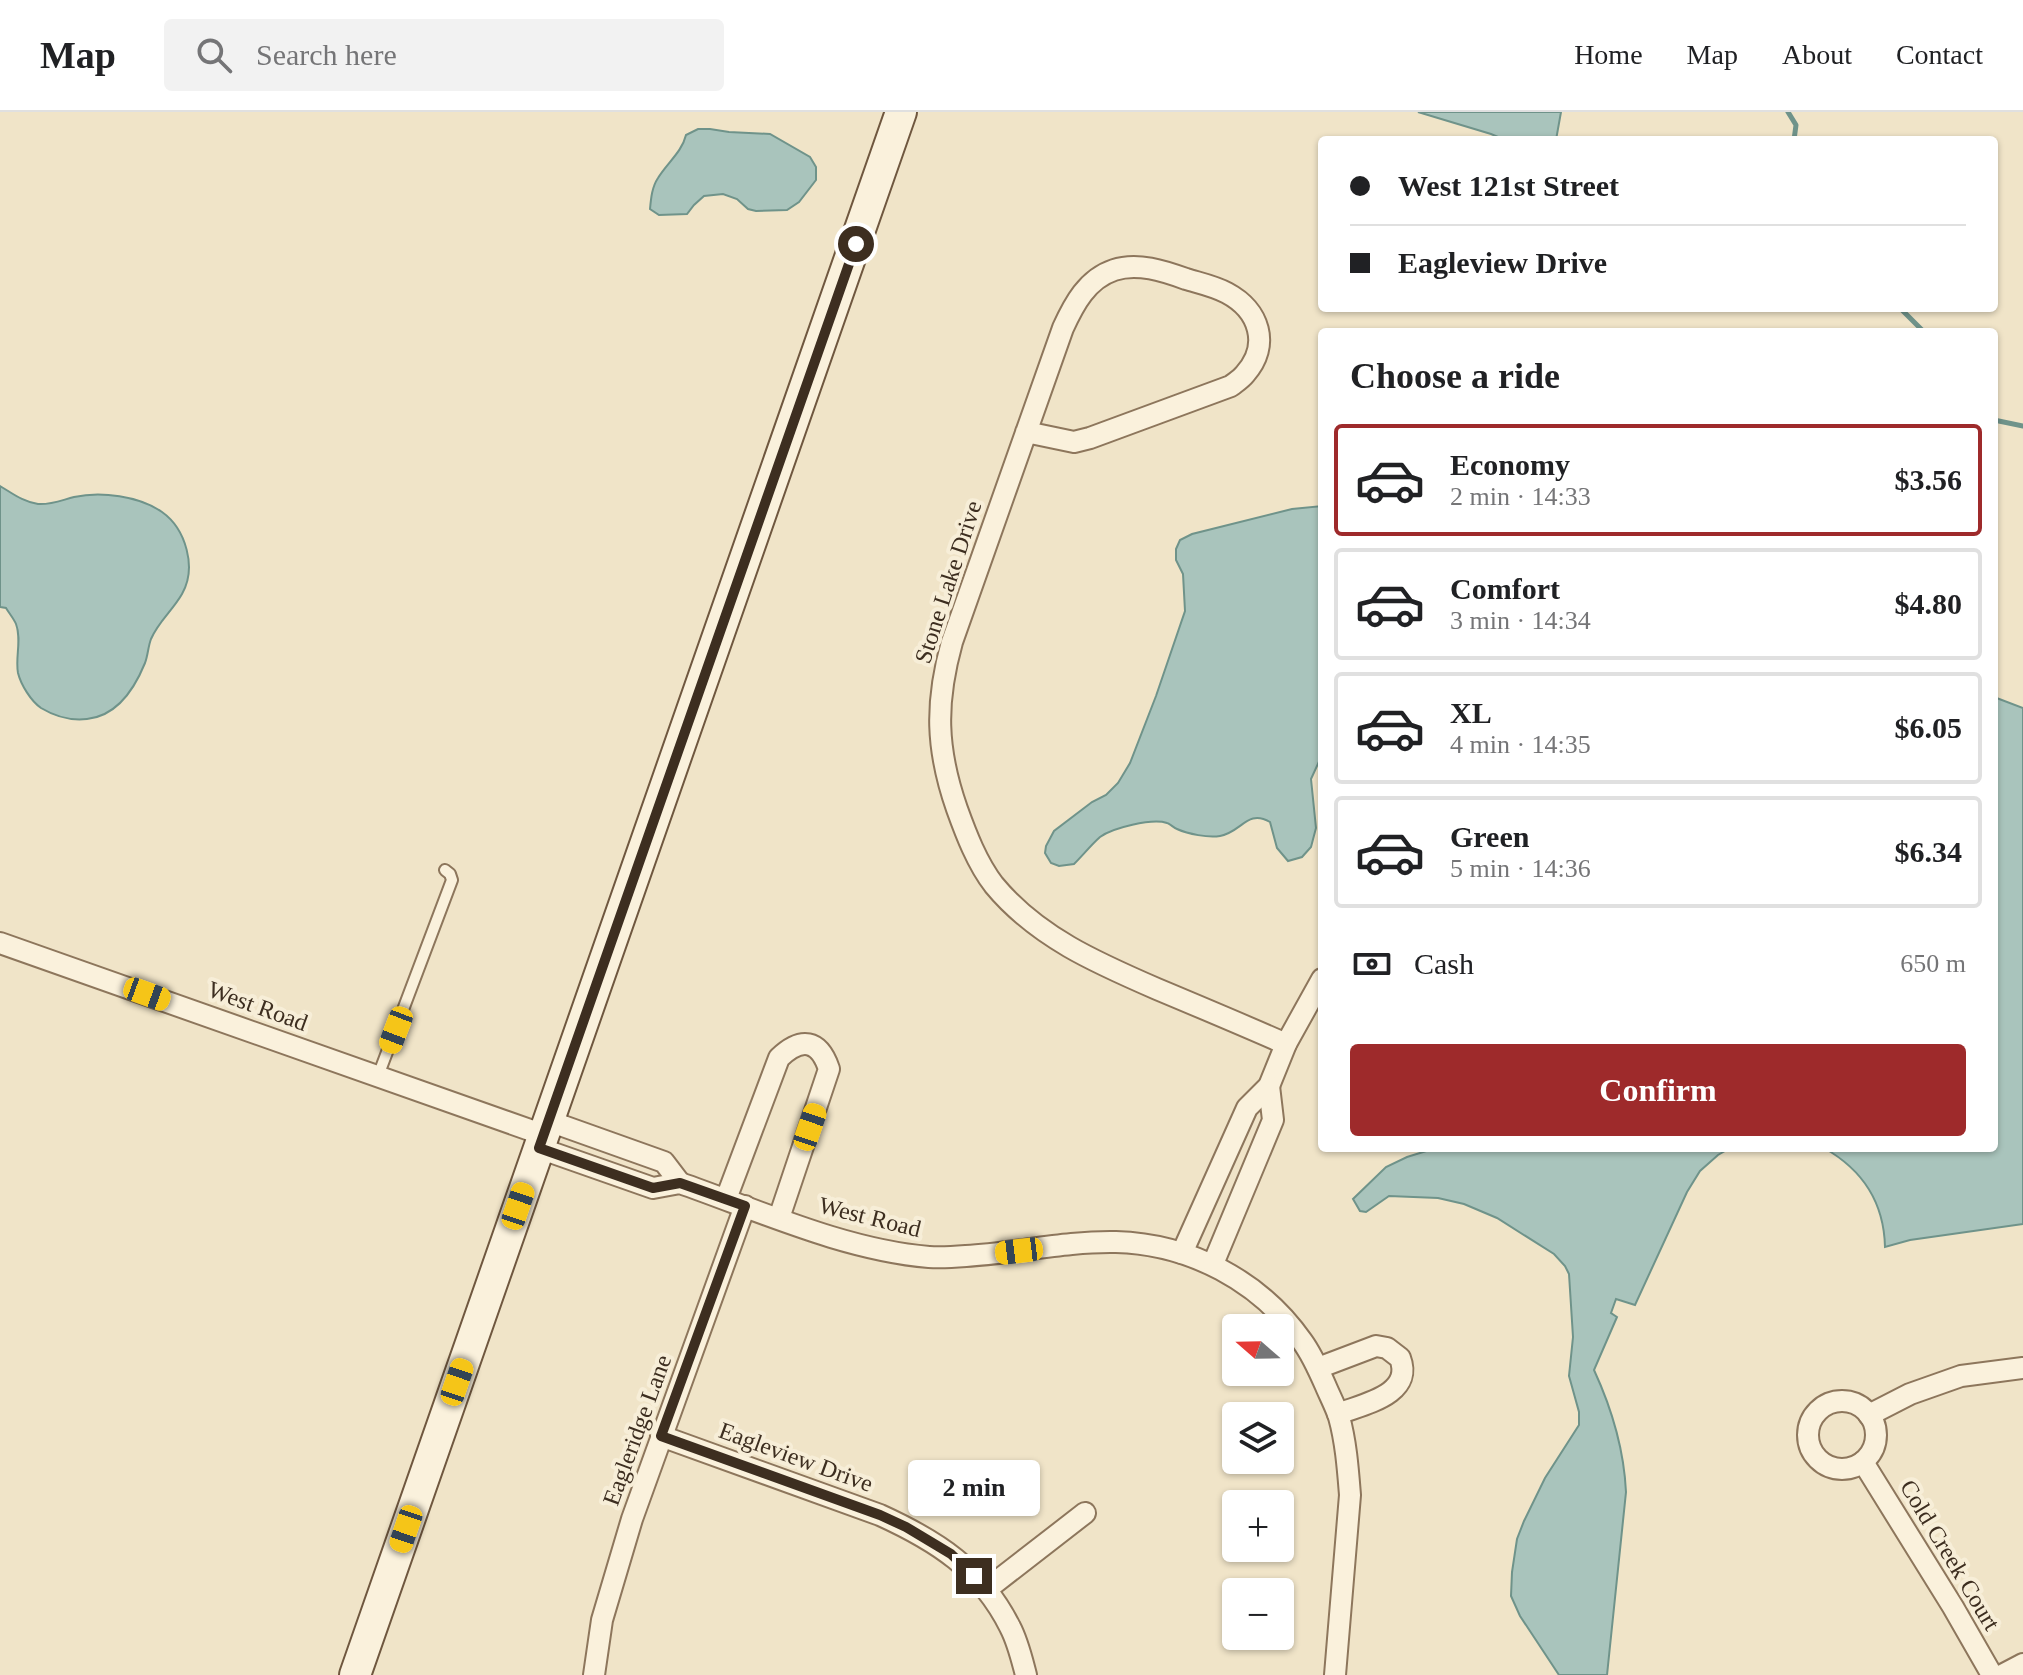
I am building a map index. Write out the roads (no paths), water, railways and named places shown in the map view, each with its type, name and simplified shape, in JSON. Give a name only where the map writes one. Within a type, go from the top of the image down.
[{"type":"street","points":[[355,1675],[901,112]]},
{"type":"street","name":"Stone Lake Drive","points":[[1026,432],[1074,442],[1231,386],[1246,374],[1257,357],[1261,340],[1257,325],[1251,314],[1226,292],[1167,272],[1138,267],[1114,269],[1092,282],[1075,302],[1063,328],[1026,432],[952,642],[944,672],[939,735],[951,790],[976,854],[993,883],[1020,912],[1054,939],[1099,964],[1286,1044]]},
{"type":"street","name":"West Road","points":[[0,943],[544,1135],[653,1188],[680,1183],[852,1244],[933,1258],[988,1255],[1081,1242],[1142,1244],[1213,1264],[1276,1309],[1303,1342],[1338,1414],[1350,1495],[1335,1675]]},
{"type":"street","points":[[1182,1253],[1247,1108],[1269,1086],[1286,1044],[1318,986]]},
{"type":"street","name":"Eagleridge Lane","points":[[594,1675],[602,1620],[632,1519],[736,1203],[779,1058],[791,1047],[802,1043],[816,1046],[825,1056],[829,1069],[779,1218]]},
{"type":"street","points":[[1213,1264],[1273,1120],[1269,1086]]},
{"type":"street","name":"West Road","points":[[544,1135],[664,1162],[680,1183]]},
{"type":"street","points":[[1318,1368],[1376,1346],[1387,1348],[1400,1358],[1403,1372],[1396,1388],[1338,1414]]},
{"type":"street","points":[[1869,1415],[1910,1394],[1961,1376],[2023,1368]]},
{"type":"street","points":[[1839,1401],[1861,1407],[1869,1415],[1876,1435],[1874,1445],[1863,1462],[1842,1470],[1820,1462],[1808,1442],[1811,1420],[1818,1411],[1839,1401]]},
{"type":"street","name":"Eagleview Drive","points":[[661,1436],[893,1521],[951,1554],[987,1589],[1011,1628],[1026,1675]]},
{"type":"street","name":"Cold Creek Court","points":[[1863,1462],[1992,1675]]},
{"type":"street","points":[[987,1589],[1085,1513]]},
{"type":"street","points":[[2002,1675],[2023,1664]]},
{"type":"lane","points":[[378,1076],[452,880],[445,870]]},
{"type":"water","points":[[1418,112],[1561,112],[1557,136],[1491,134]]},
{"type":"water","points":[[698,129],[770,134],[810,157],[816,167],[816,180],[799,202],[787,210],[748,209],[737,199],[723,194],[704,196],[687,214],[659,215],[650,209],[656,181],[678,152],[686,135]]},
{"type":"water","points":[[0,486],[38,504],[96,495],[120,496],[142,502],[170,519],[183,539],[189,573],[182,594],[154,633],[136,683],[123,700],[107,713],[81,719],[58,716],[37,705],[21,683],[17,667],[16,624],[6,608],[0,607]]},
{"type":"water","points":[[1318,506],[1318,764],[1311,779],[1316,828],[1311,847],[1302,857],[1288,861],[1277,848],[1270,822],[1256,818],[1228,834],[1215,836],[1192,834],[1168,823],[1152,822],[1113,830],[1097,840],[1074,864],[1059,866],[1051,863],[1045,853],[1054,831],[1106,795],[1130,763],[1185,611],[1183,574],[1176,560],[1180,540],[1192,534],[1292,509]]},
{"type":"water","points":[[1998,699],[2023,708],[2023,1224],[1910,1240],[1885,1247],[1876,1202],[1860,1177],[1830,1152],[1998,1152]]},
{"type":"water","points":[[1423,1152],[1723,1152],[1700,1171],[1687,1192],[1635,1305],[1616,1299],[1611,1313],[1617,1317],[1594,1370],[1616,1430],[1626,1492],[1607,1675],[1559,1675],[1520,1616],[1511,1596],[1517,1539],[1524,1521],[1545,1478],[1579,1425],[1579,1412],[1569,1376],[1573,1337],[1569,1274],[1554,1254],[1497,1218],[1464,1204],[1438,1198],[1389,1196],[1366,1212],[1360,1211],[1353,1199],[1386,1167]]},
{"type":"waterway","points":[[1788,112],[1796,125],[1795,136]]},
{"type":"waterway","points":[[1904,312],[1920,328]]},
{"type":"waterway","points":[[1998,421],[2023,426]]}]
